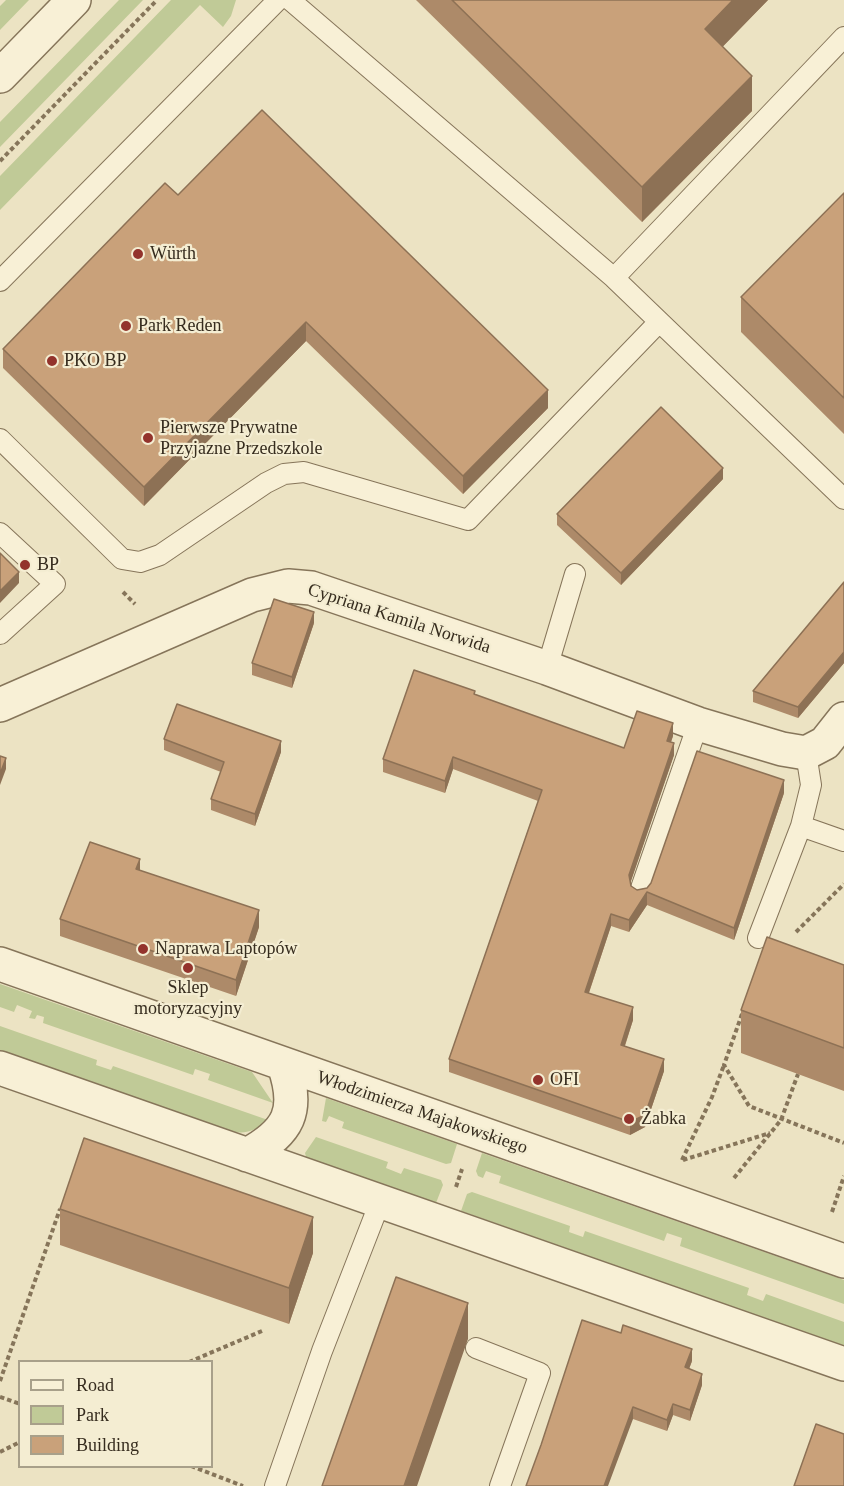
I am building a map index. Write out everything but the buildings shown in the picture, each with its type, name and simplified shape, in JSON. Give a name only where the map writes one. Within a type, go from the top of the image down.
[{"type":"street","points":[[0,76],[74,0]]},
{"type":"street","name":"Cypriana Kamila Norwida","points":[[0,705],[252,595],[288,586],[311,588],[547,668],[698,724],[782,749],[806,753]]},
{"type":"street","points":[[806,753],[825,743],[844,719]]},
{"type":"street","name":"Włodzimierza Majakowskiego","points":[[0,964],[844,1261]]},
{"type":"street","points":[[247,1155],[269,1143],[289,1118],[291,1086],[284,1065]]},
{"type":"street","points":[[0,1068],[844,1364]]},
{"type":"lane","points":[[0,281],[278,0]]},
{"type":"lane","points":[[290,0],[614,278],[844,499]]},
{"type":"lane","points":[[614,278],[844,37]]},
{"type":"lane","points":[[0,440],[122,559],[140,562],[160,555],[266,483],[284,474],[304,472],[468,520],[658,322]]},
{"type":"lane","points":[[0,533],[55,584],[0,634]]},
{"type":"lane","points":[[547,668],[575,573]]},
{"type":"lane","points":[[640,891],[698,724]]},
{"type":"lane","points":[[758,938],[801,826],[811,785],[806,753]]},
{"type":"lane","points":[[801,826],[844,841]]},
{"type":"lane","points":[[276,1486],[326,1340],[380,1202]]},
{"type":"lane","points":[[476,1348],[540,1373],[500,1486]]},
{"type":"path","points":[[0,162],[157,0]]},
{"type":"path","points":[[788,940],[844,884]]},
{"type":"path","points":[[745,1003],[712,1097],[682,1160],[771,1132]]},
{"type":"path","points":[[724,1065],[749,1106],[844,1143]]},
{"type":"path","points":[[734,1179],[781,1120],[798,1074]]},
{"type":"path","points":[[452,1198],[466,1158]]},
{"type":"path","points":[[832,1212],[844,1176]]},
{"type":"path","points":[[0,1380],[62,1204]]},
{"type":"path","points":[[194,1360],[262,1331]]},
{"type":"path","points":[[0,1397],[18,1403]]},
{"type":"path","points":[[0,1452],[18,1443]]},
{"type":"path","points":[[194,1468],[244,1486]]},
{"type":"green space","points":[[6,0],[29,0],[0,30],[0,6]]},
{"type":"green space","points":[[119,0],[143,0],[0,147],[0,122]]},
{"type":"green space","points":[[171,0],[236,0],[231,16],[223,27],[200,5],[0,210],[0,176]]},
{"type":"green space","points":[[0,984],[252,1072],[273,1103],[208,1080],[210,1074],[195,1069],[193,1075],[43,1023],[44,1017],[37,1015],[35,1019],[29,1018],[32,1011],[17,1005],[14,1012],[0,1007]]},
{"type":"green space","points":[[0,1026],[97,1060],[96,1065],[111,1070],[113,1066],[268,1120],[253,1130],[235,1132],[0,1050]]},
{"type":"green space","points":[[326,1098],[457,1144],[451,1163],[446,1164],[342,1128],[344,1122],[329,1116],[326,1122],[322,1121]]},
{"type":"green space","points":[[316,1137],[388,1162],[386,1168],[401,1174],[404,1168],[441,1180],[443,1185],[436,1203],[306,1157],[305,1153]]},
{"type":"green space","points":[[482,1153],[844,1280],[844,1304],[680,1246],[682,1238],[667,1233],[664,1241],[499,1183],[501,1176],[486,1171],[483,1178],[478,1176],[476,1171]]},
{"type":"green space","points":[[472,1192],[570,1226],[569,1232],[583,1237],[585,1231],[749,1288],[747,1295],[763,1301],[766,1294],[844,1322],[844,1346],[461,1211],[467,1194]]},
{"type":"place","name":"Würth","points":[[138,254]]},
{"type":"place","name":"Park Reden","points":[[126,326]]},
{"type":"place","name":"PKO BP","points":[[52,361]]},
{"type":"place","name":"Pierwsze Prywatne Przyjazne Przedszkole","points":[[148,438]]},
{"type":"place","name":"BP","points":[[25,565]]},
{"type":"place","name":"Naprawa Laptopów","points":[[143,949]]},
{"type":"place","name":"Sklep motoryzacyjny","points":[[188,968]]},
{"type":"place","name":"OFI","points":[[538,1080]]},
{"type":"place","name":"Żabka","points":[[629,1119]]}]
